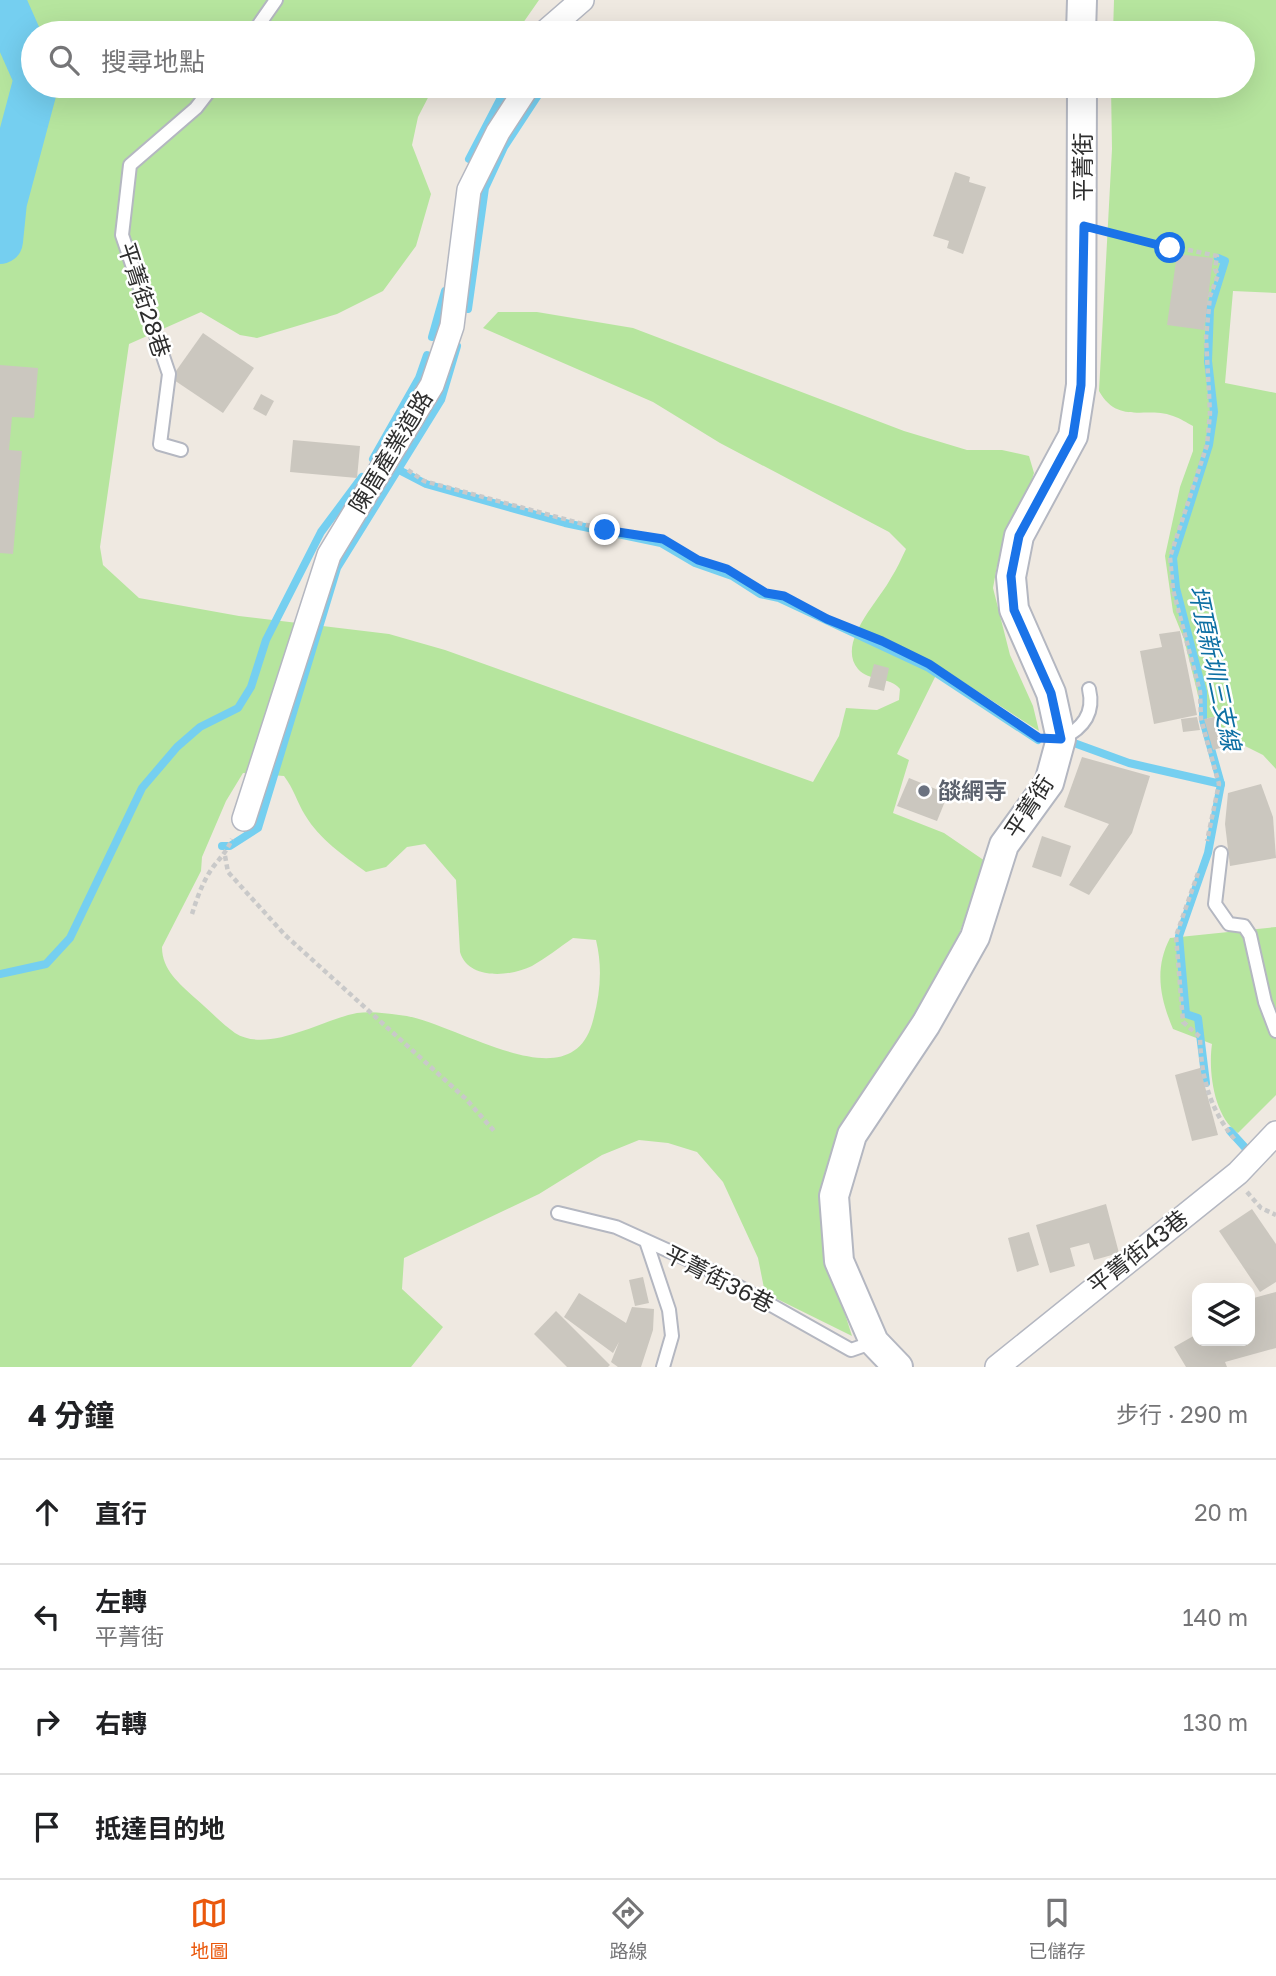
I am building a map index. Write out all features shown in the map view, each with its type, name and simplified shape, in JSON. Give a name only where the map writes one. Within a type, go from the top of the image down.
[{"type":"street","points":[[558,21],[582,0]]},
{"type":"street","points":[[1081,21],[1082,0]]},
{"type":"street","name":"陳厝產業道路","points":[[244,819],[329,555],[432,385],[452,326],[470,190],[498,132],[520,98]]},
{"type":"street","name":"平菁街","points":[[898,1367],[874,1342],[839,1261],[834,1196],[852,1135],[926,1024],[975,937],[1004,845],[1049,783],[1061,739],[1051,693],[1014,610],[1011,576],[1019,536],[1073,436],[1081,385],[1084,226],[1082,98]]},
{"type":"street","name":"平菁街43巷","points":[[997,1367],[1245,1166],[1276,1133]]},
{"type":"lane","points":[[261,21],[276,0]]},
{"type":"lane","name":"平菁街28巷","points":[[181,450],[160,444],[169,374],[122,235],[130,165],[196,108],[204,98]]},
{"type":"lane","points":[[1061,739],[1085,723],[1092,700],[1089,689]]},
{"type":"lane","points":[[1221,853],[1214,904],[1229,924],[1244,926],[1250,935],[1265,1002],[1276,1031]]},
{"type":"lane","name":"平菁街36巷","points":[[558,1213],[616,1227],[647,1244],[702,1266],[851,1350],[874,1342]]},
{"type":"lane","points":[[647,1244],[669,1310],[672,1336],[663,1367]]},
{"type":"path","points":[[1084,226],[1170,248],[1217,256],[1215,269],[1218,275],[1210,296],[1206,338],[1210,413],[1207,445],[1170,558],[1173,590],[1200,692],[1201,719],[1219,784],[1205,852]]},
{"type":"path","points":[[389,458],[424,481],[605,530],[663,539],[698,560],[727,569],[766,593],[784,596],[827,619],[929,664],[1039,738],[1061,739]]},
{"type":"path","points":[[192,914],[198,895],[214,867],[225,856],[228,872],[285,935],[466,1100],[495,1132]]},
{"type":"path","points":[[1200,865],[1176,936],[1183,1022],[1199,1037],[1201,1067],[1212,1105],[1245,1166],[1261,1208],[1276,1215]]},
{"type":"green space","points":[[0,0],[539,0],[524,21],[21,21],[21,98],[428,98],[418,117],[412,145],[431,194],[416,246],[383,291],[337,314],[257,338],[240,335],[201,312],[129,344],[100,547],[103,565],[139,598],[239,616],[389,634],[445,650],[813,782],[839,736],[846,708],[877,710],[899,700],[900,689],[896,685],[868,676],[858,669],[853,659],[852,647],[862,622],[893,575],[906,549],[889,532],[720,443],[653,402],[483,328],[498,312],[537,312],[633,328],[904,431],[967,450],[1002,450],[1029,456],[1034,473],[1022,511],[997,566],[993,588],[1010,655],[1033,706],[1039,731],[940,667],[897,754],[909,760],[893,813],[944,833],[985,861],[950,960],[822,1191],[823,1244],[852,1336],[765,1293],[758,1258],[723,1182],[697,1152],[668,1143],[639,1140],[602,1155],[539,1194],[404,1258],[402,1289],[443,1327],[411,1367],[0,1367]],"holes":[[[243,773],[284,776],[305,815],[318,832],[366,872],[386,867],[407,847],[425,844],[456,880],[460,952],[464,961],[472,968],[491,974],[523,970],[573,938],[596,940],[600,972],[597,1003],[592,1024],[579,1047],[559,1057],[534,1057],[506,1051],[422,1020],[373,1012],[357,1013],[295,1034],[263,1040],[235,1033],[195,998],[168,969],[162,947],[201,871],[202,857],[226,801]]]},
{"type":"green space","points":[[1114,0],[1276,0],[1276,293],[1233,291],[1225,383],[1276,393],[1276,769],[1263,755],[1239,743],[1227,746],[1218,716],[1204,719],[1184,639],[1173,612],[1165,556],[1180,487],[1193,451],[1193,426],[1163,413],[1123,411],[1106,401],[1099,391],[1112,149],[1111,98],[1255,98],[1255,21],[1113,21]]},
{"type":"green space","points":[[1276,927],[1276,1095],[1238,1133],[1223,1116],[1214,1093],[1212,1044],[1173,1029],[1162,995],[1162,961],[1170,938]]},
{"type":"building","points":[[955,172],[970,177],[969,182],[986,187],[963,254],[947,248],[949,241],[933,236]]},
{"type":"building","points":[[1177,254],[1213,258],[1204,330],[1167,325]]},
{"type":"building","points":[[203,333],[254,368],[223,413],[171,378]]},
{"type":"building","points":[[0,365],[38,368],[34,418],[12,417],[9,450],[22,451],[13,554],[0,553]]},
{"type":"building","points":[[261,394],[274,401],[266,416],[253,409]]},
{"type":"building","points":[[293,440],[360,446],[357,478],[290,472]]},
{"type":"building","points":[[1180,631],[1197,715],[1154,724],[1140,651],[1162,647],[1159,634]]},
{"type":"building","points":[[874,664],[889,668],[884,691],[868,687]]},
{"type":"building","points":[[1218,716],[1227,746],[1213,750],[1204,719]]},
{"type":"building","points":[[1197,717],[1200,730],[1183,732],[1181,719]]},
{"type":"building","points":[[1082,757],[1150,776],[1132,833],[1089,895],[1069,885],[1109,824],[1064,807]]},
{"type":"building","points":[[909,778],[948,794],[937,821],[897,806]]},
{"type":"building","points":[[1261,784],[1273,817],[1276,858],[1230,866],[1225,824],[1228,793]]},
{"type":"building","points":[[1042,836],[1071,846],[1061,877],[1032,867]]},
{"type":"building","points":[[1200,1068],[1218,1135],[1192,1141],[1175,1075]]},
{"type":"building","points":[[1106,1204],[1119,1253],[1094,1260],[1089,1243],[1070,1248],[1075,1266],[1050,1273],[1036,1225]]},
{"type":"building","points":[[1252,1209],[1276,1244],[1276,1282],[1260,1292],[1219,1231]]},
{"type":"building","points":[[1029,1232],[1039,1265],[1017,1272],[1008,1238]]},
{"type":"building","points":[[643,1277],[649,1303],[635,1306],[629,1280]]},
{"type":"building","points":[[1276,1292],[1276,1348],[1225,1362],[1227,1367],[1186,1367],[1174,1347],[1192,1337],[1192,1346],[1255,1346],[1255,1298]]},
{"type":"building","points":[[579,1293],[626,1323],[632,1307],[654,1309],[653,1330],[641,1367],[618,1367],[611,1362],[619,1342],[613,1353],[564,1317]]},
{"type":"building","points":[[556,1311],[610,1365],[608,1367],[567,1367],[534,1334]]},
{"type":"waterway","points":[[2,0],[21,43]]},
{"type":"waterway","points":[[0,241],[4,202],[32,98]]},
{"type":"waterway","points":[[469,159],[501,98]]},
{"type":"waterway","points":[[468,309],[485,188],[504,147],[536,98]]},
{"type":"waterway","name":"坪頂新圳三支線","points":[[1206,1083],[1198,1018],[1186,1014],[1179,936],[1208,853],[1221,784],[1203,720],[1203,692],[1176,588],[1173,558],[1209,445],[1214,412],[1208,361],[1210,309],[1225,261],[1218,258]]},
{"type":"waterway","points":[[432,337],[445,291]]},
{"type":"waterway","points":[[222,846],[230,846],[258,828],[337,568],[441,400],[457,346]]},
{"type":"waterway","points":[[373,459],[419,378],[427,355]]},
{"type":"waterway","points":[[399,470],[426,484],[565,523],[661,543],[695,563],[732,576],[760,594],[779,598],[927,667],[1038,740]]},
{"type":"waterway","points":[[0,974],[46,964],[70,938],[142,788],[177,747],[200,727],[238,708],[251,687],[266,640],[321,532],[362,477]]},
{"type":"waterway","points":[[1074,743],[1129,763],[1221,784]]},
{"type":"waterway","name":"坪頂新圳三支線","points":[[1230,1131],[1250,1153]]},
{"type":"place","name":"燄網寺","points":[[924,791]]},
{"type":"route","points":[[605,530],[663,539],[698,560],[727,569],[766,593],[784,596],[827,619],[929,664],[1039,738],[1061,739],[1051,693],[1014,610],[1011,576],[1019,536],[1073,436],[1081,385],[1084,226],[1170,248]]}]
